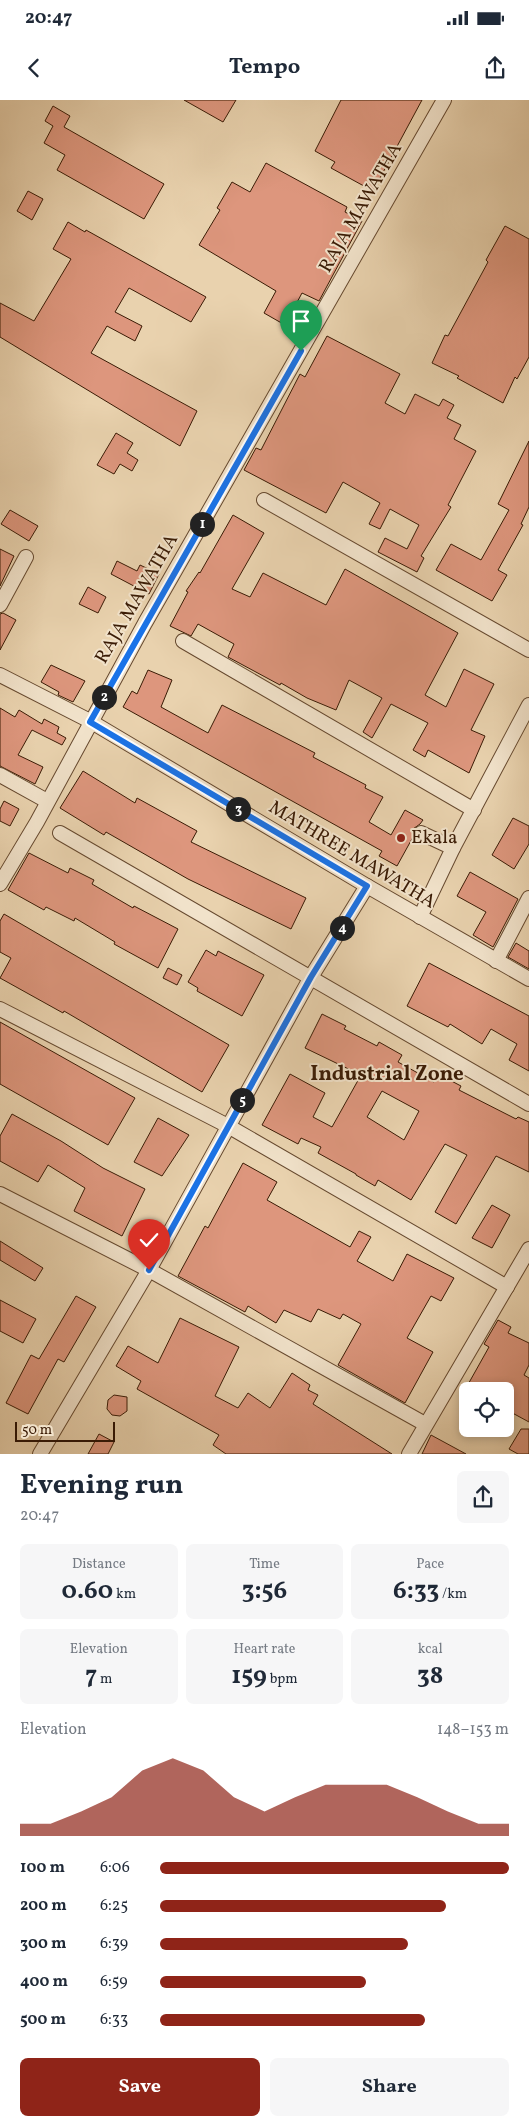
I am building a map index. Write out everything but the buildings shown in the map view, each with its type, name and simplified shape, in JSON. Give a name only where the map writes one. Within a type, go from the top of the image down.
[{"type":"street","name":"RAJA MAWATHA","points":[[2,876],[47,801],[90,722],[444,100]]},
{"type":"street","points":[[264,500],[529,650]]},
{"type":"street","points":[[0,605],[26,556]]},
{"type":"street","points":[[183,641],[474,810]]},
{"type":"street","name":"MATHREE MAWATHA","points":[[0,674],[90,722],[367,886],[529,979]]},
{"type":"street","points":[[420,917],[453,848],[529,705]]},
{"type":"street","points":[[0,775],[47,801]]},
{"type":"street","points":[[60,833],[529,1104]]},
{"type":"street","points":[[422,833],[453,848]]},
{"type":"street","points":[[40,1454],[149,1270],[311,977],[367,886]]},
{"type":"street","points":[[496,961],[529,898]]},
{"type":"street","points":[[0,1009],[228,1126],[507,1287]]},
{"type":"street","points":[[0,1194],[149,1270],[425,1424]]},
{"type":"street","points":[[409,1454],[529,1249]]},
{"type":"place","name":"Ekala","points":[[401,838]]},
{"type":"district","name":"Industrial Zone","points":[[387,1074]]},
{"type":"route","points":[[149,1270],[311,977],[367,886],[90,722],[145,622],[301,351]]}]
